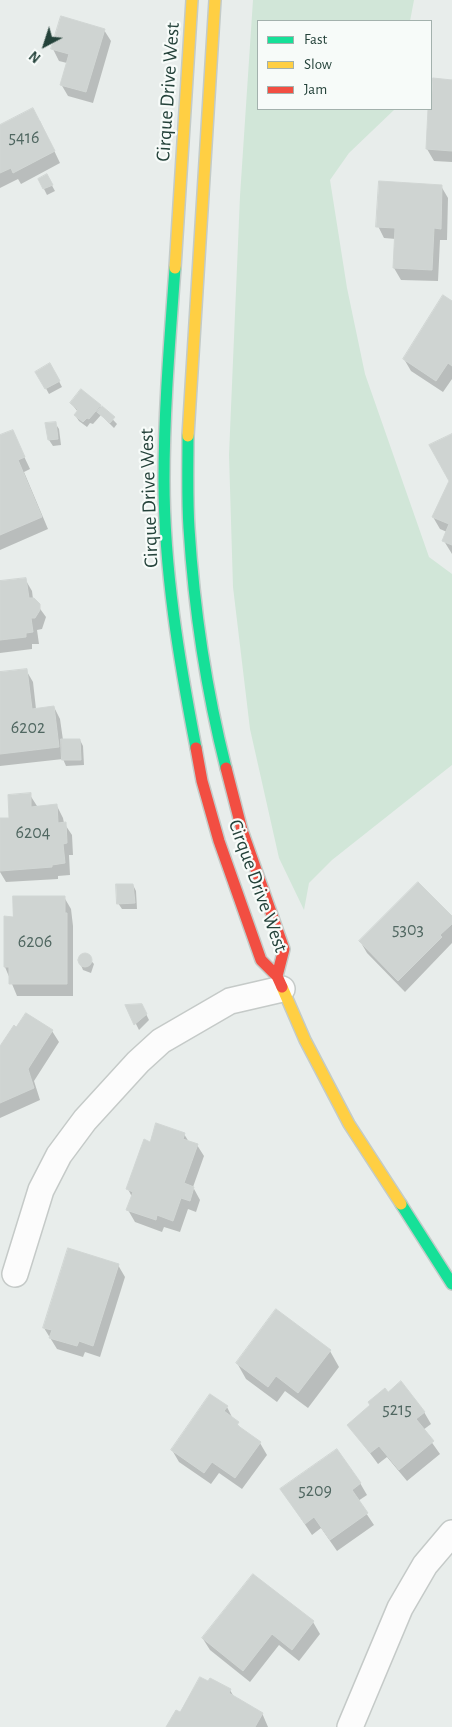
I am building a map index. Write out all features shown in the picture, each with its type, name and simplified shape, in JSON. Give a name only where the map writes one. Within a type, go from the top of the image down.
[{"type":"main road","name":"Cirque Drive West","points":[[192,0],[165,424],[164,481],[166,537],[178,657],[202,780],[219,841],[260,960],[280,983],[305,1040],[349,1124],[452,1284]]},
{"type":"main road","name":"Cirque Drive West","points":[[215,0],[188,413],[189,527],[201,646],[212,708],[242,830],[284,949],[280,983]]},
{"type":"street","points":[[15,1274],[41,1190],[58,1155],[85,1120],[138,1062],[161,1041],[230,1001],[280,983]]},
{"type":"street","points":[[350,1727],[400,1608],[425,1565],[452,1533]]},
{"type":"green space","points":[[253,0],[414,0],[410,20],[257,20],[257,110],[394,110],[349,153],[330,180],[347,288],[365,374],[429,557],[452,574],[452,765],[332,860],[309,883],[304,910],[279,858],[250,729],[233,587],[229,455],[240,196]]},
{"type":"building","points":[[61,16],[105,29],[86,92],[60,85],[69,54],[51,49]]},
{"type":"building","points":[[433,78],[452,80],[452,151],[426,149],[428,110],[432,110]]},
{"type":"building","points":[[33,108],[55,151],[13,173],[11,168],[0,173],[0,125]]},
{"type":"building","points":[[47,174],[53,185],[43,189],[38,179]]},
{"type":"building","points":[[379,181],[442,185],[441,229],[434,228],[432,270],[393,268],[395,228],[376,227]]},
{"type":"building","points":[[443,295],[452,301],[452,366],[448,363],[436,381],[403,359]]},
{"type":"building","points":[[50,363],[60,381],[45,389],[35,372]]},
{"type":"building","points":[[81,389],[101,405],[89,419],[87,418],[83,422],[74,415],[78,410],[70,403]]},
{"type":"building","points":[[102,406],[115,417],[110,423],[97,412]]},
{"type":"building","points":[[56,422],[58,439],[48,440],[45,423]]},
{"type":"building","points":[[13,430],[25,457],[18,460],[42,517],[0,535],[0,435]]},
{"type":"building","points":[[452,434],[452,545],[442,541],[449,524],[432,517],[449,481],[429,445]]},
{"type":"building","points":[[26,578],[29,598],[34,598],[40,604],[40,610],[35,618],[31,618],[33,632],[26,633],[26,637],[0,640],[0,581]]},
{"type":"building","points":[[27,669],[32,709],[54,706],[59,747],[0,754],[0,672]]},
{"type":"building","points":[[61,739],[80,739],[81,760],[62,760]]},
{"type":"building","points":[[31,793],[31,807],[57,804],[58,823],[66,822],[67,843],[63,844],[65,863],[52,865],[52,867],[0,871],[0,818],[9,818],[8,795]]},
{"type":"building","points":[[418,882],[452,916],[452,924],[440,935],[442,937],[398,981],[359,941]]},
{"type":"building","points":[[116,884],[133,884],[135,903],[117,904]]},
{"type":"building","points":[[13,896],[65,896],[65,913],[67,913],[67,984],[9,984],[9,967],[4,967],[4,916],[13,917]]},
{"type":"building","points":[[85,953],[90,955],[92,960],[90,965],[85,967],[80,965],[78,960],[80,955]]},
{"type":"building","points":[[142,1004],[147,1014],[134,1025],[125,1005]]},
{"type":"building","points":[[26,1013],[53,1030],[28,1069],[34,1088],[0,1103],[0,1046],[14,1025],[16,1027]]},
{"type":"building","points":[[156,1123],[185,1133],[183,1139],[198,1144],[184,1183],[194,1187],[190,1201],[181,1198],[173,1221],[157,1215],[156,1220],[126,1210],[133,1192],[126,1189],[144,1139],[150,1142]]},
{"type":"building","points":[[68,1248],[119,1264],[93,1346],[79,1341],[77,1346],[49,1338],[52,1330],[43,1328]]},
{"type":"building","points":[[276,1309],[331,1350],[298,1393],[276,1376],[268,1387],[236,1363]]},
{"type":"building","points":[[401,1381],[425,1412],[416,1419],[434,1441],[399,1470],[379,1446],[370,1453],[347,1425],[370,1405],[368,1402],[385,1388],[388,1392]]},
{"type":"building","points":[[210,1394],[228,1406],[224,1411],[239,1422],[237,1425],[261,1442],[235,1478],[212,1462],[204,1473],[171,1450]]},
{"type":"building","points":[[337,1449],[361,1483],[352,1490],[368,1513],[330,1540],[314,1517],[305,1524],[280,1489]]},
{"type":"building","points":[[253,1574],[314,1621],[292,1650],[272,1634],[243,1671],[202,1638]]},
{"type":"building","points":[[200,1677],[208,1681],[210,1678],[231,1689],[229,1693],[263,1713],[255,1727],[166,1727],[176,1710],[180,1712]]},
{"type":"traffic: fast","points":[[175,268],[165,427],[165,514],[174,615],[196,748]]},
{"type":"traffic: fast","points":[[188,436],[188,516],[194,589],[207,679],[226,768]]},
{"type":"traffic: fast","points":[[401,1204],[452,1284]]},
{"type":"traffic: slow","points":[[175,268],[192,0]]},
{"type":"traffic: slow","points":[[188,436],[215,0]]},
{"type":"traffic: slow","points":[[282,987],[305,1040],[349,1124],[401,1204]]},
{"type":"traffic: jam","points":[[196,748],[202,781],[219,841],[261,960],[277,976],[282,987]]},
{"type":"traffic: jam","points":[[226,768],[242,830],[284,949],[277,976]]}]
